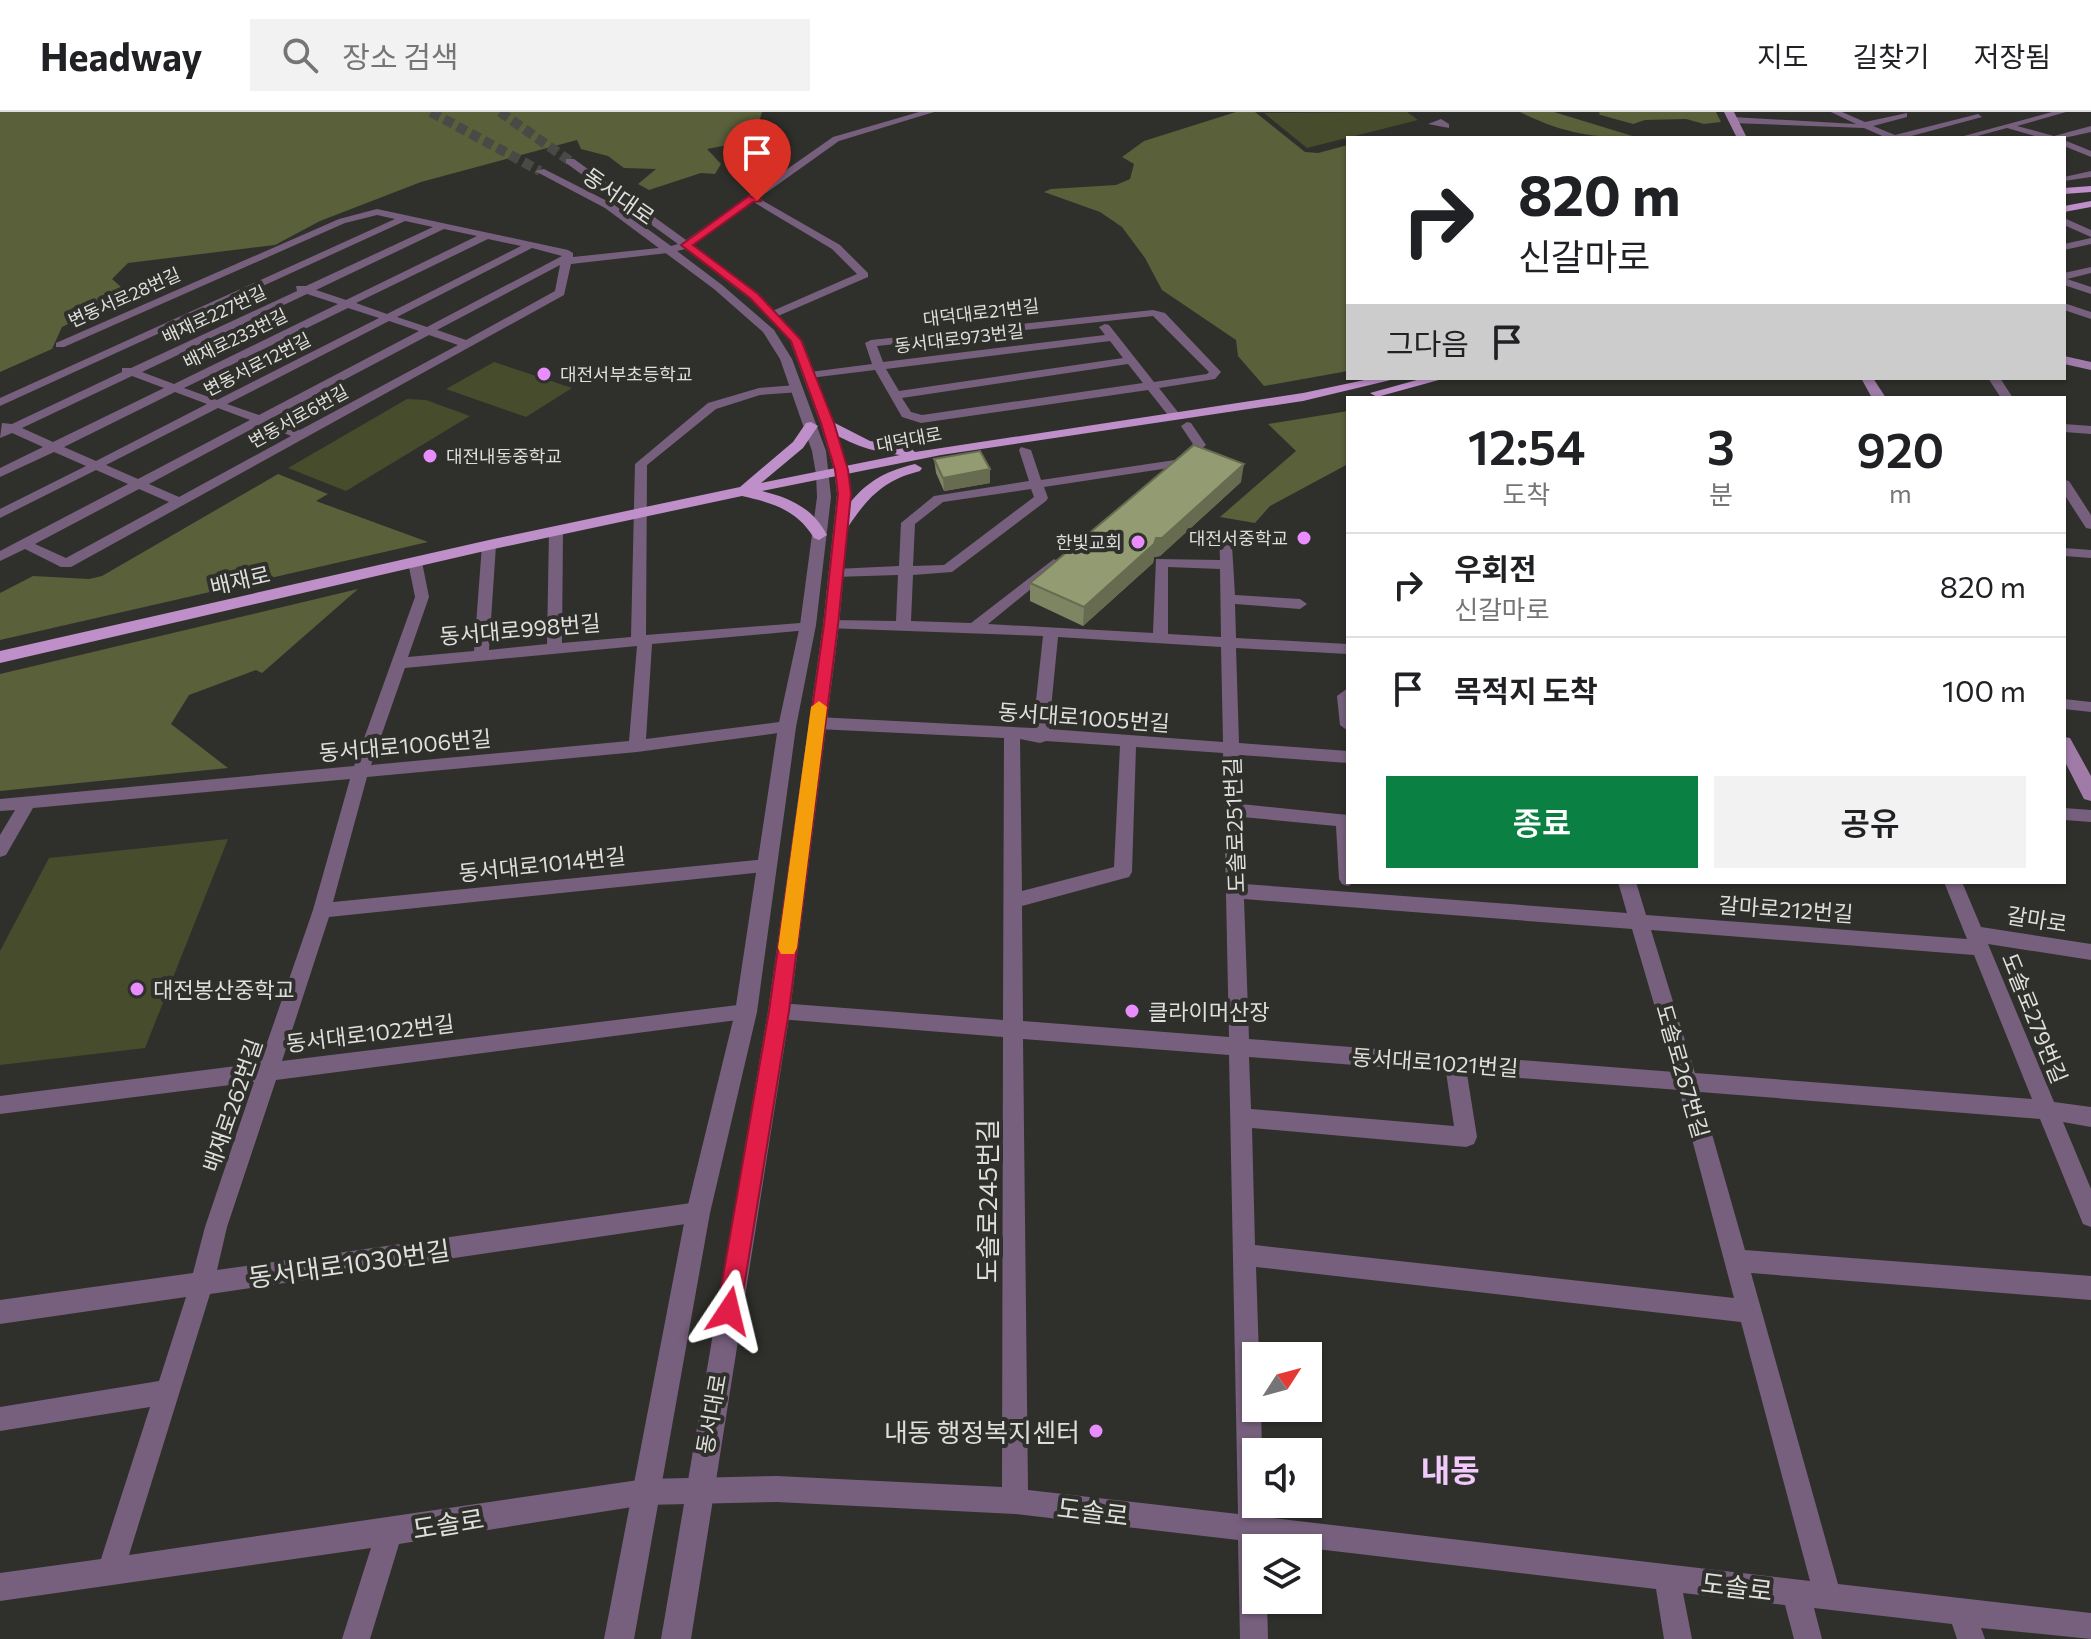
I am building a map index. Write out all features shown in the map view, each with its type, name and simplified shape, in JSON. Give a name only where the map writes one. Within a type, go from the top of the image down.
[{"type":"main road","points":[[1731,116],[1741,136]]},
{"type":"main road","points":[[2066,191],[2087,189]]},
{"type":"main road","points":[[2066,196],[2087,189]]},
{"type":"main road","points":[[2066,207],[2091,202]]},
{"type":"main road","points":[[2066,360],[2091,366]]},
{"type":"main road","name":"대덕대로","points":[[943,456],[1025,450],[1384,380]]},
{"type":"main road","name":"대덕대로","points":[[1360,396],[1431,380]]},
{"type":"main road","name":"대덕대로","points":[[832,472],[1346,399]]},
{"type":"main road","points":[[827,423],[845,437],[891,451],[943,456]]},
{"type":"main road","points":[[741,491],[761,478],[798,445],[811,426]]},
{"type":"main road","points":[[843,524],[859,496],[874,484],[894,473],[943,456]]},
{"type":"main road","name":"배재로","points":[[0,657],[489,545],[832,472]]},
{"type":"main road","points":[[741,491],[806,513],[816,524],[819,535]]},
{"type":"main road","points":[[2066,747],[2091,794]]},
{"type":"street","points":[[668,250],[686,245],[836,139],[929,112]]},
{"type":"street","points":[[1835,112],[1889,136]]},
{"type":"street","points":[[1972,136],[2062,112]]},
{"type":"street","points":[[1903,136],[1941,128],[1969,114],[2046,136]]},
{"type":"street","points":[[1731,116],[1865,126],[1904,115]]},
{"type":"street","points":[[1438,127],[1451,136]]},
{"type":"street","points":[[1941,128],[1960,136]]},
{"type":"street","points":[[2061,136],[2091,129]]},
{"type":"street","points":[[2066,144],[2091,153]]},
{"type":"street","points":[[2066,158],[2091,153]]},
{"type":"street","name":"동서대로","points":[[570,161],[653,220],[774,314],[796,340],[827,423],[832,472],[843,524],[779,1011],[698,1490],[676,1639]]},
{"type":"street","name":"동서대로","points":[[540,171],[609,206],[730,297],[768,330],[786,359],[832,472],[824,497],[808,625],[787,727],[746,1012],[698,1213],[619,1639]]},
{"type":"street","points":[[2066,179],[2091,174]]},
{"type":"street","points":[[2066,180],[2087,189]]},
{"type":"street","points":[[753,198],[836,247],[864,275],[774,314]]},
{"type":"street","name":"변동서로28번길","points":[[301,435],[60,345],[342,221],[377,212],[568,253],[567,259]]},
{"type":"street","points":[[0,402],[404,218]]},
{"type":"street","points":[[653,220],[686,228],[720,222]]},
{"type":"street","points":[[2066,222],[2091,234]]},
{"type":"street","name":"배재로227번길","points":[[4,429],[133,372],[443,226]]},
{"type":"street","name":"배재로233번길","points":[[0,473],[486,236]]},
{"type":"street","points":[[2066,247],[2091,241]]},
{"type":"street","name":"변동서로12번길","points":[[0,514],[531,245]]},
{"type":"street","name":"동서대로","points":[[567,259],[668,250]]},
{"type":"street","name":"변동서로6번길","points":[[0,557],[567,259]]},
{"type":"street","name":"변동서로6번길","points":[[25,544],[66,564],[560,293],[567,259]]},
{"type":"street","points":[[237,267],[467,344]]},
{"type":"street","points":[[2066,278],[2091,270]]},
{"type":"street","points":[[2066,280],[2091,291]]},
{"type":"street","points":[[2066,307],[2091,316]]},
{"type":"street","name":"대덕대로21번길","points":[[878,366],[871,343],[1153,313],[1161,315],[1215,372],[1211,377],[1153,384]]},
{"type":"street","points":[[1098,317],[1200,445],[1153,483]]},
{"type":"street","points":[[994,329],[1019,376]]},
{"type":"street","name":"동서대로973번길","points":[[810,375],[1112,337]]},
{"type":"street","points":[[896,395],[1131,360]]},
{"type":"street","points":[[878,366],[906,414],[921,419],[1153,384]]},
{"type":"street","points":[[637,746],[642,640],[641,464],[712,406],[759,392],[796,389]]},
{"type":"street","points":[[2066,428],[2091,430]]},
{"type":"street","points":[[4,429],[54,447],[180,502]]},
{"type":"street","points":[[835,573],[947,569],[1041,498],[1025,450]]},
{"type":"street","points":[[903,625],[908,523],[939,499],[1177,463]]},
{"type":"street","points":[[2066,487],[2091,525]]},
{"type":"street","points":[[554,648],[556,531]]},
{"type":"street","name":"도솔로251번길","points":[[1226,532],[1254,1639]]},
{"type":"street","points":[[481,655],[489,545]]},
{"type":"street","points":[[975,627],[1070,550]]},
{"type":"street","points":[[2066,552],[2091,554]]},
{"type":"street","name":"배재로262번길","points":[[110,1572],[202,1283],[216,1227],[322,910],[360,772],[422,597],[415,562]]},
{"type":"street","points":[[1160,640],[1161,562],[1227,565]]},
{"type":"street","points":[[1228,599],[1300,604]]},
{"type":"street","name":"동서대로998번길","points":[[399,663],[808,625]]},
{"type":"street","points":[[831,625],[975,627],[1346,649]]},
{"type":"street","points":[[1040,737],[1051,632]]},
{"type":"street","points":[[2066,704],[2091,707]]},
{"type":"street","name":"동서대로1005번길","points":[[817,723],[938,727],[1012,735],[1346,757]]},
{"type":"street","name":"동서대로1006번길","points":[[0,805],[637,746],[787,727]]},
{"type":"street","name":"도솔로245번길","points":[[1012,735],[1015,1501]]},
{"type":"street","points":[[1013,901],[1123,872],[1128,742]]},
{"type":"street","points":[[0,850],[28,802]]},
{"type":"street","points":[[1234,810],[1344,820],[1346,854]]},
{"type":"street","points":[[2066,814],[2091,816]]},
{"type":"street","name":"동서대로1014번길","points":[[322,910],[767,866]]},
{"type":"street","name":"도솔로267번길","points":[[1628,884],[1687,1082],[1828,1596]]},
{"type":"street","name":"도솔로279번길","points":[[1954,884],[2091,1216]]},
{"type":"street","name":"갈마로212번길","points":[[1236,891],[1348,887],[1638,922],[1978,941]]},
{"type":"street","name":"갈마로","points":[[1978,941],[2091,952]]},
{"type":"street","name":"동서대로1021번길","points":[[779,1011],[2047,1110],[2091,1117]]},
{"type":"street","name":"동서대로1022번길","points":[[0,1105],[746,1012]]},
{"type":"street","points":[[1242,1118],[1466,1137],[1455,1064]]},
{"type":"street","name":"동서대로1030번길","points":[[0,1312],[698,1213]]},
{"type":"street","points":[[1246,1255],[1750,1311]]},
{"type":"street","points":[[1736,1261],[2091,1288]]},
{"type":"street","points":[[0,1419],[168,1392]]},
{"type":"street","name":"도솔로","points":[[0,1587],[645,1492],[777,1489],[1015,1501],[2091,1627]]},
{"type":"street","name":"도솔로","points":[[356,1639],[389,1532]]},
{"type":"street","points":[[1667,1577],[1678,1639]]},
{"type":"street","name":"도솔로","points":[[1796,1593],[1808,1639]]},
{"type":"street","points":[[1962,1612],[1971,1639]]},
{"type":"green space","points":[[0,112],[762,112],[759,122],[775,136],[707,149],[721,164],[715,174],[701,173],[649,190],[638,184],[656,169],[624,168],[608,156],[581,149],[577,140],[421,182],[320,221],[275,245],[128,263],[112,279],[129,294],[62,327],[52,349],[0,372]]},
{"type":"green space","points":[[1236,112],[1255,112],[1305,152],[1318,153],[1346,146],[1346,371],[1264,386],[1238,356],[1236,340],[1162,290],[1145,258],[1122,227],[1100,212],[1044,192],[1116,185],[1130,179],[1134,164],[1122,157],[1144,141]]},
{"type":"green space","points":[[1407,112],[1418,120],[1307,148],[1264,113]]},
{"type":"green space","points":[[1520,112],[1554,112],[1632,136],[1600,136],[1550,125]]},
{"type":"green space","points":[[1599,112],[1716,112],[1721,122],[1704,124],[1686,119],[1645,120],[1633,124],[1600,115]]},
{"type":"green space","points":[[494,362],[572,388],[526,417],[446,389]]},
{"type":"green space","points":[[407,399],[426,400],[470,416],[346,491],[288,468]]},
{"type":"green space","points":[[1346,411],[1346,465],[1270,506],[1255,523],[1220,517],[1296,451],[1268,424]]},
{"type":"green space","points":[[278,474],[328,494],[316,501],[428,542],[0,640],[0,593],[33,576],[89,579],[102,576]]},
{"type":"green space","points":[[358,589],[262,673],[256,670],[189,695],[171,724],[228,768],[0,791],[0,674]]},
{"type":"green space","points":[[228,839],[145,1048],[0,1065],[0,951],[49,858]]},
{"type":"building","name":"한빛교회","points":[[1194,445],[1244,464],[1162,538],[1156,538],[1154,544],[1084,607],[1030,583]]},
{"type":"building","points":[[980,451],[990,469],[943,478],[934,459]]},
{"type":"tunnel","points":[[431,112],[540,171]]},
{"type":"tunnel","points":[[500,112],[570,161]]},
{"type":"slow traffic","points":[[787,948],[819,707]]},
{"type":"place","name":"대전서부초등학교","points":[[544,374]]},
{"type":"place","name":"대전내동중학교","points":[[430,456]]},
{"type":"place","name":"대전서중학교","points":[[1304,538]]},
{"type":"place","name":"한빛교회","points":[[1138,542]]},
{"type":"place","name":"대전봉산중학교","points":[[137,989]]},
{"type":"place","name":"클라이머산장","points":[[1132,1011]]},
{"type":"place","name":"내동 행정복지센터","points":[[1096,1431]]},
{"type":"district","name":"내동","points":[[1450,1469]]},
{"type":"route","points":[[729,1311],[779,1011],[831,625],[844,494],[841,470],[827,423],[796,340],[754,296],[686,245],[753,198],[757,201]]}]
